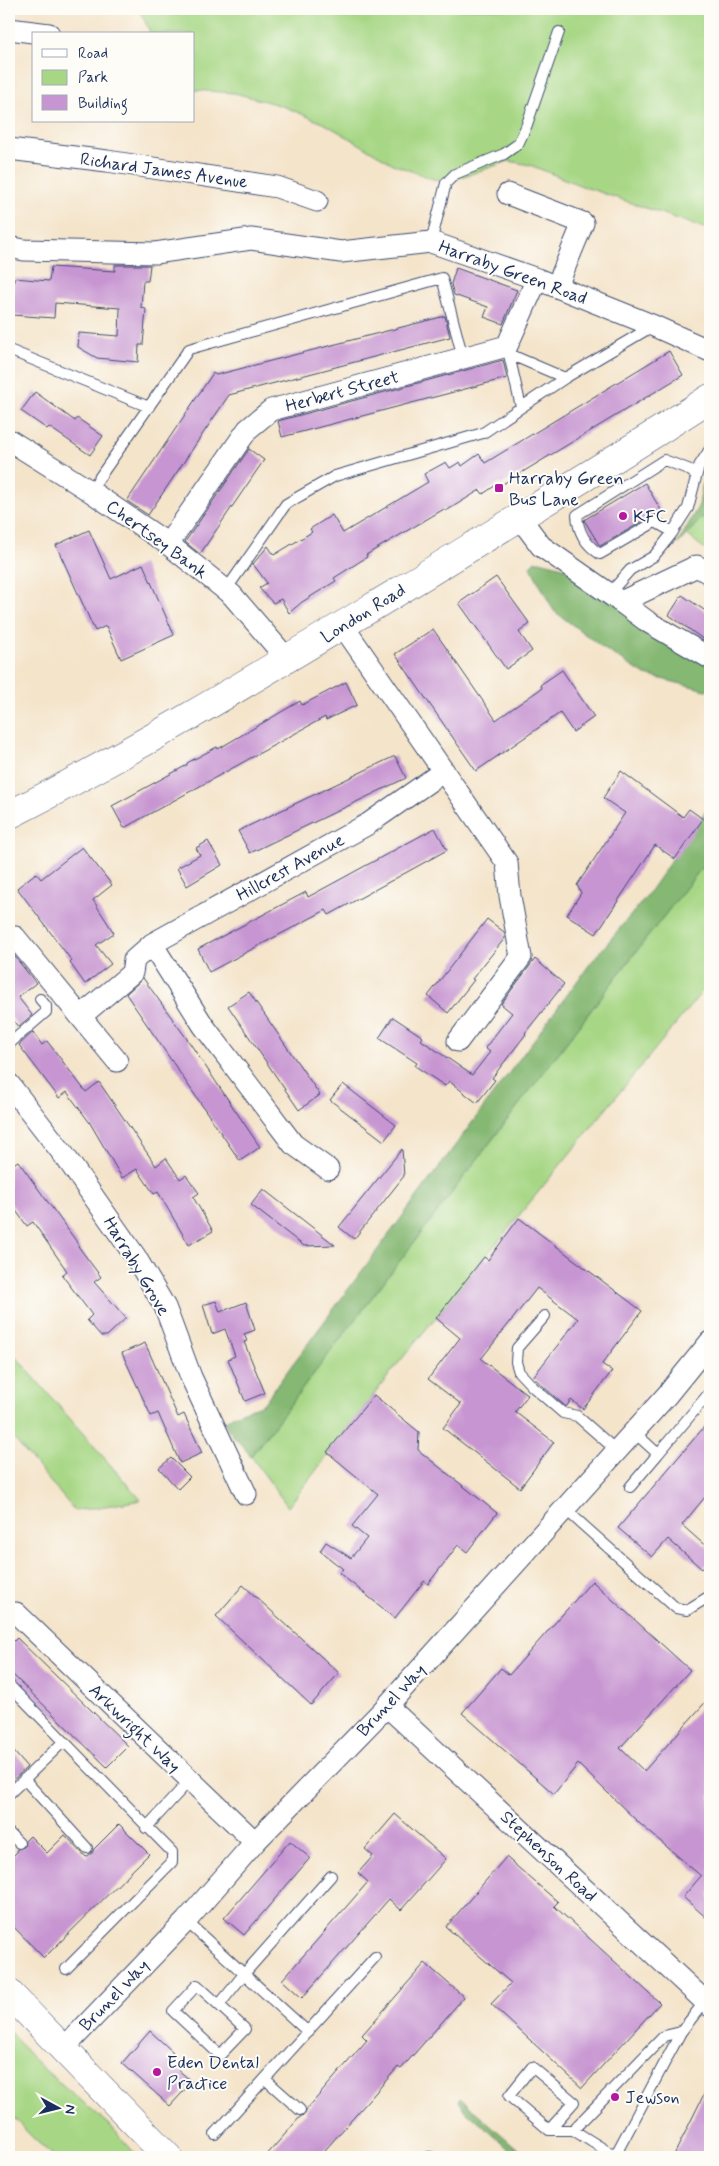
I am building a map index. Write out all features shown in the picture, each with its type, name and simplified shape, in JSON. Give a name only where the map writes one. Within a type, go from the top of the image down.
[{"type":"main road","name":"London Road","points":[[9,815],[170,728],[343,626],[520,518],[710,398]]},
{"type":"main road","points":[[9,1993],[168,2157]]},
{"type":"street","points":[[9,28],[36,32]]},
{"type":"street","name":"Richard James Avenue","points":[[9,149],[277,186],[317,201]]},
{"type":"street","points":[[508,194],[583,223],[508,350]]},
{"type":"street","name":"Harraby Green Road","points":[[9,246],[24,250],[155,253],[251,238],[341,252],[432,242],[547,282],[710,351]]},
{"type":"street","name":"Herbert Street","points":[[168,544],[248,429],[271,410],[463,358],[508,350]]},
{"type":"street","name":"Chertsey Bank","points":[[9,440],[90,491],[168,544],[226,590],[287,659]]},
{"type":"street","points":[[520,518],[541,546],[648,622],[710,658]]},
{"type":"street","points":[[615,598],[697,566],[710,574]]},
{"type":"street","points":[[343,626],[507,863],[510,896],[521,957],[458,1041]]},
{"type":"street","name":"Hillcrest Avenue","points":[[81,1016],[132,974],[134,960],[152,944],[368,824],[444,771]]},
{"type":"street","points":[[9,941],[15,937],[118,1061]]},
{"type":"street","points":[[152,944],[204,1025],[293,1144],[328,1169]]},
{"type":"street","name":"Harraby Grove","points":[[9,1084],[78,1175],[134,1256],[165,1307],[191,1377],[246,1494]]},
{"type":"street","name":"Brunel Way","points":[[63,2049],[186,1920],[255,1842],[387,1706],[667,1395],[710,1342]]},
{"type":"street","name":"Arkwright Way","points":[[12,1609],[255,1842]]},
{"type":"street","name":"Stephenson Road","points":[[387,1706],[708,2003]]},
{"type":"lane","points":[[432,242],[446,183],[455,174],[504,154],[518,144],[526,127],[559,32]]},
{"type":"lane","points":[[90,491],[189,349],[442,278],[463,358]]},
{"type":"lane","points":[[226,590],[286,504],[335,476],[483,433],[565,378],[654,326]]},
{"type":"lane","points":[[9,350],[149,407]]},
{"type":"lane","points":[[508,350],[565,378]]},
{"type":"lane","points":[[508,350],[521,408]]},
{"type":"lane","points":[[615,598],[630,570],[654,556],[674,532],[688,508],[699,466],[710,449]]},
{"type":"lane","points":[[674,532],[655,522],[600,554],[587,542],[578,523],[577,516],[664,460],[688,469],[696,475]]},
{"type":"lane","points":[[10,1040],[46,1012],[46,1006],[40,999]]},
{"type":"lane","points":[[545,1316],[517,1348],[516,1362],[520,1372],[532,1387],[563,1414],[576,1416],[617,1451]]},
{"type":"lane","points":[[630,1487],[710,1392]]},
{"type":"lane","points":[[634,1432],[658,1454]]},
{"type":"lane","points":[[565,1509],[676,1608],[687,1610],[710,1596]]},
{"type":"lane","points":[[9,1685],[146,1828],[172,1852],[172,1862],[66,1969]]},
{"type":"lane","points":[[9,1794],[63,1742]]},
{"type":"lane","points":[[24,1779],[87,1848]]},
{"type":"lane","points":[[146,1828],[190,1780]]},
{"type":"lane","points":[[9,1833],[19,1843]]},
{"type":"lane","points":[[220,2005],[244,1974],[331,1876]]},
{"type":"lane","points":[[186,1920],[308,2032]]},
{"type":"lane","points":[[216,2134],[375,1956]]},
{"type":"lane","points":[[197,1984],[220,2005],[245,2029],[220,2055],[173,2011],[197,1984]]},
{"type":"lane","points":[[549,2130],[574,2102],[532,2067],[509,2096],[549,2130],[573,2130],[610,2153],[617,2152],[681,2032],[708,2003]]},
{"type":"lane","points":[[573,2130],[664,2036],[681,2032]]},
{"type":"lane","points":[[266,2079],[300,2110]]},
{"type":"green space","points":[[139,9],[710,9],[710,230],[582,186],[530,165],[509,161],[450,181],[433,179],[395,165],[327,125],[283,106],[235,93],[195,90],[195,32],[150,32]]},
{"type":"green space","points":[[704,475],[710,478],[710,509],[677,545],[699,505]]},
{"type":"green space","points":[[710,510],[710,553],[686,534]]},
{"type":"green space","points":[[535,561],[563,567],[710,666],[710,691],[645,675],[606,650],[554,611],[530,566]]},
{"type":"green space","points":[[710,805],[710,857],[251,1456],[230,1432],[224,1422],[234,1415],[263,1404],[590,964],[645,898]]},
{"type":"green space","points":[[710,857],[710,982],[396,1366],[288,1507],[251,1456]]},
{"type":"green space","points":[[9,1349],[141,1500],[75,1511],[9,1433]]},
{"type":"green space","points":[[9,2031],[39,2065],[109,2124],[138,2157],[55,2157],[34,2139],[9,2113]]},
{"type":"green space","points":[[460,2098],[527,2157],[518,2157],[465,2110],[459,2101]]},
{"type":"building","points":[[115,265],[150,265],[148,281],[143,281],[141,308],[146,309],[143,345],[139,345],[138,362],[97,358],[78,347],[79,333],[119,336],[120,308],[55,303],[54,318],[12,315],[14,278],[49,281],[51,267],[115,271]]},
{"type":"building","points":[[456,268],[517,290],[503,324],[484,317],[488,307],[454,295],[451,284]]},
{"type":"building","points":[[445,316],[450,337],[229,395],[148,515],[127,501],[213,373],[216,375]]},
{"type":"building","points":[[669,351],[683,375],[501,485],[499,483],[483,494],[480,490],[366,555],[367,557],[334,578],[336,581],[302,602],[289,613],[281,599],[273,603],[259,588],[267,583],[253,564],[268,546],[274,555],[312,532],[310,529],[332,515],[343,533],[428,482],[424,474],[446,462],[450,468],[460,462],[462,466],[479,454],[485,463]]},
{"type":"building","points":[[503,360],[507,378],[282,437],[278,421]]},
{"type":"building","points":[[35,392],[75,421],[77,418],[103,436],[90,455],[49,427],[47,429],[21,411]]},
{"type":"building","points":[[249,449],[264,460],[200,554],[185,542]]},
{"type":"building","name":"KFC","points":[[645,483],[662,512],[600,546],[584,520]]},
{"type":"building","points":[[89,530],[111,579],[143,564],[174,635],[121,659],[106,626],[95,631],[56,545]]},
{"type":"building","points":[[496,577],[530,624],[519,632],[532,651],[506,669],[459,603]]},
{"type":"building","points":[[682,595],[710,614],[710,644],[669,615]]},
{"type":"building","points":[[433,629],[496,720],[542,688],[540,685],[562,670],[594,717],[573,732],[560,713],[476,771],[395,654]]},
{"type":"building","points":[[346,682],[357,705],[326,720],[325,717],[124,828],[112,806],[187,765],[187,763],[217,747],[218,749],[300,701],[302,705]]},
{"type":"building","points":[[395,756],[406,778],[250,853],[238,831]]},
{"type":"building","points":[[621,771],[683,817],[689,809],[703,819],[675,859],[655,845],[596,934],[567,915],[581,893],[577,885],[625,813],[603,798]]},
{"type":"building","points":[[435,828],[447,850],[329,915],[326,910],[209,972],[198,949],[306,892],[308,897]]},
{"type":"building","points":[[208,841],[222,865],[187,886],[177,868],[200,855],[196,848]]},
{"type":"building","points":[[82,847],[112,885],[93,900],[114,933],[96,945],[111,964],[85,984],[70,963],[72,961],[17,888],[36,873],[41,879]]},
{"type":"building","points":[[487,919],[504,932],[505,938],[448,1013],[428,996]]},
{"type":"building","points":[[9,953],[12,953],[36,983],[18,997],[32,1015],[18,1027],[9,1014]]},
{"type":"building","points":[[535,959],[564,984],[492,1078],[495,1080],[477,1103],[449,1081],[445,1086],[415,1066],[417,1063],[379,1038],[393,1017],[423,1037],[421,1040],[472,1075],[490,1052],[485,1048],[512,1013],[501,1004]]},
{"type":"building","points":[[143,978],[260,1147],[240,1161],[126,994]]},
{"type":"building","points":[[249,992],[320,1095],[299,1110],[228,1006]]},
{"type":"building","points":[[33,1032],[42,1045],[47,1041],[86,1092],[99,1082],[156,1166],[166,1158],[180,1179],[186,1175],[199,1193],[193,1197],[213,1231],[189,1245],[158,1192],[154,1194],[137,1169],[122,1178],[90,1123],[67,1092],[59,1098],[19,1045]]},
{"type":"building","points":[[343,1084],[396,1125],[384,1141],[330,1100]]},
{"type":"building","points":[[402,1149],[404,1176],[354,1239],[339,1227]]},
{"type":"building","points":[[18,1161],[101,1277],[94,1282],[126,1318],[107,1336],[101,1336],[87,1320],[92,1315],[62,1275],[67,1271],[33,1222],[27,1226],[9,1201],[9,1167]]},
{"type":"building","points":[[263,1189],[335,1245],[304,1246],[251,1205]]},
{"type":"building","points":[[519,1218],[642,1311],[602,1364],[612,1371],[583,1409],[571,1400],[566,1407],[533,1377],[578,1319],[537,1288],[481,1359],[528,1395],[515,1412],[554,1442],[520,1488],[443,1428],[461,1404],[428,1379],[460,1338],[436,1318],[484,1257],[488,1260]]},
{"type":"building","points":[[216,1301],[220,1312],[246,1302],[255,1330],[244,1334],[247,1341],[244,1342],[265,1393],[245,1401],[228,1359],[235,1356],[225,1329],[212,1334],[203,1305]]},
{"type":"building","points":[[145,1343],[178,1417],[184,1414],[202,1453],[180,1463],[158,1413],[151,1416],[122,1353]]},
{"type":"building","points":[[374,1395],[419,1432],[418,1450],[497,1513],[467,1552],[458,1545],[428,1584],[424,1581],[395,1618],[339,1573],[343,1569],[320,1551],[326,1542],[351,1558],[367,1538],[352,1526],[378,1494],[327,1452]]},
{"type":"building","points":[[710,1420],[710,1491],[682,1525],[710,1550],[710,1560],[702,1569],[668,1539],[652,1557],[618,1528]]},
{"type":"building","points":[[171,1458],[190,1477],[178,1489],[159,1468]]},
{"type":"building","points":[[592,1581],[690,1670],[620,1748],[644,1771],[710,1697],[710,1921],[683,1897],[701,1876],[639,1823],[578,1764],[554,1794],[462,1713],[501,1668],[509,1675]]},
{"type":"building","points":[[243,1585],[339,1673],[311,1705],[216,1616]]},
{"type":"building","points":[[17,1638],[128,1746],[107,1767],[9,1671],[9,1646]]},
{"type":"building","points":[[9,1746],[27,1767],[9,1784]]},
{"type":"building","points":[[395,1814],[446,1859],[401,1910],[389,1899],[302,1998],[282,1980],[368,1882],[358,1873],[373,1856],[365,1849]]},
{"type":"building","points":[[119,1824],[149,1854],[44,1958],[9,1922],[9,1860],[17,1852],[17,1849],[24,1847],[25,1841],[30,1836],[47,1853],[65,1835],[86,1857]]},
{"type":"building","points":[[290,1841],[310,1858],[244,1935],[224,1918]]},
{"type":"building","points":[[506,1857],[558,1902],[554,1906],[660,2003],[582,2088],[491,2004],[511,1983],[446,1927]]},
{"type":"building","points":[[425,1963],[464,1997],[401,2069],[398,2067],[319,2157],[265,2157],[300,2117],[305,2114],[307,2109],[367,2040],[362,2035]]},
{"type":"building","name":"Eden Dental Practice","points":[[150,2031],[173,2052],[166,2059],[192,2082],[170,2106],[122,2063]]},
{"type":"building","points":[[710,2082],[710,2157],[673,2157]]},
{"type":"place","name":"Harraby Green Bus Lane","points":[[499,488]]},
{"type":"place","name":"KFC","points":[[623,516]]},
{"type":"place","name":"Eden Dental Practice","points":[[157,2072]]},
{"type":"place","name":"Jewson","points":[[615,2097]]}]
